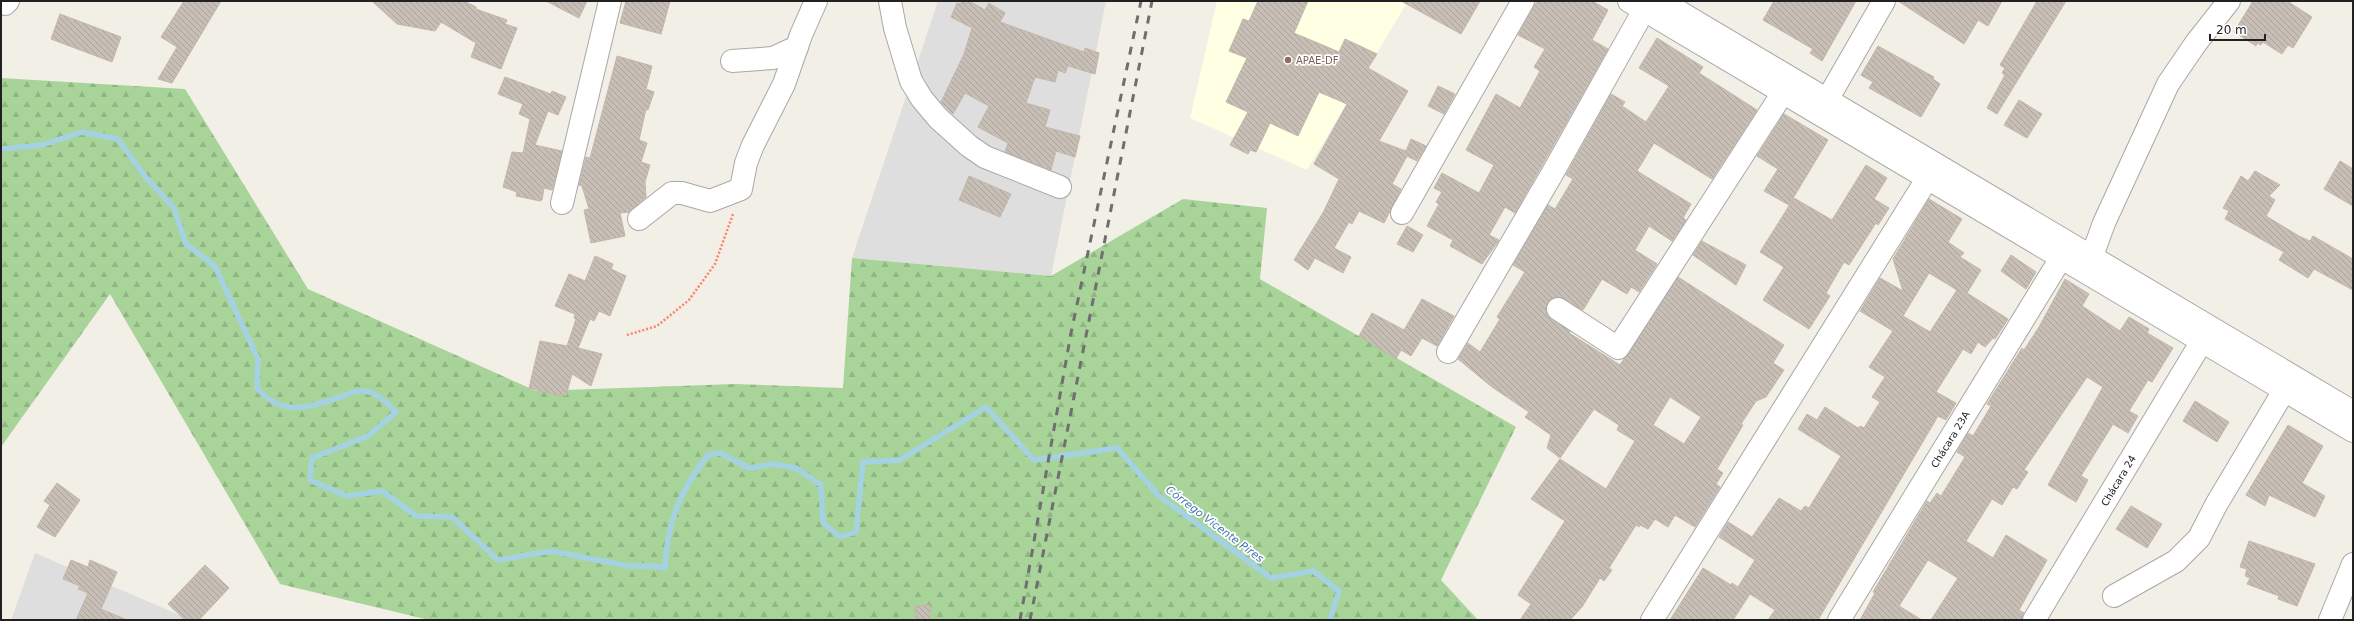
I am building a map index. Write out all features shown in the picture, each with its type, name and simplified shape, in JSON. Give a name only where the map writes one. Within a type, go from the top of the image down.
[{"type":"street","points":[[562,203],[610,1]]},
{"type":"street","points":[[638,219],[672,193],[682,193],[710,201],[740,190],[746,163],[753,145],[784,84],[816,1]]},
{"type":"street","points":[[890,1],[895,28],[911,81],[922,99],[938,118],[969,146],[985,157],[1060,187]]},
{"type":"street","points":[[1402,213],[1523,1]]},
{"type":"street","points":[[1827,100],[1884,1]]},
{"type":"street","points":[[2092,256],[2107,216],[2168,84],[2196,43],[2229,1]]},
{"type":"street","points":[[1645,4],[1827,100],[2092,256],[2289,383],[2353,431]]},
{"type":"street","points":[[1645,4],[1927,179],[2202,341],[2353,412]]},
{"type":"street","points":[[1448,352],[1552,174],[1645,4]]},
{"type":"street","points":[[732,61],[773,58],[797,47]]},
{"type":"street","points":[[1558,309],[1618,348],[1784,91]]},
{"type":"street","points":[[1652,620],[1927,179]]},
{"type":"street","name":"Chácara 23A","points":[[1839,620],[2061,258]]},
{"type":"street","name":"Chácara 24","points":[[2034,620],[2202,341]]},
{"type":"street","points":[[2114,596],[2176,561],[2200,538],[2216,506],[2289,383]]},
{"type":"street","points":[[2330,620],[2353,564]]},
{"type":"path","points":[[627,335],[656,326],[689,300],[715,264],[740,190]]},
{"type":"shaded area","points":[[938,1],[1106,1],[1051,276],[852,258]]},
{"type":"shaded area","name":"APAE-DF","points":[[1217,1],[1408,1],[1307,170],[1190,118]]},
{"type":"shaded area","points":[[35,553],[191,620],[11,620]]},
{"type":"green space","points":[[1,78],[185,89],[308,289],[536,391],[735,384],[843,388],[852,258],[1051,276],[1183,199],[1267,208],[1260,279],[1516,427],[1441,580],[1478,620],[429,620],[280,584],[110,294],[1,447]]},
{"type":"building","points":[[184,1],[221,1],[172,83],[158,79],[177,47],[161,37]]},
{"type":"building","points":[[372,1],[464,1],[476,7],[476,9],[507,20],[505,24],[517,28],[501,69],[471,57],[476,43],[441,22],[435,31],[397,24]]},
{"type":"building","points":[[546,1],[587,1],[579,18]]},
{"type":"building","points":[[626,1],[670,1],[661,34],[620,23]]},
{"type":"building","points":[[962,1],[969,1],[985,10],[989,3],[1005,13],[1000,22],[1084,52],[1085,48],[1099,53],[1095,74],[1068,66],[1065,73],[1058,70],[1055,82],[1035,77],[1026,103],[1050,110],[1045,127],[1080,136],[1075,157],[1056,151],[1051,170],[1005,152],[1008,143],[978,127],[989,106],[965,93],[953,114],[941,102],[964,54],[972,28],[951,17],[957,3],[961,4]]},
{"type":"building","points":[[1258,1],[1308,1],[1294,33],[1339,52],[1345,39],[1377,54],[1368,68],[1408,91],[1379,141],[1406,151],[1411,139],[1426,146],[1417,161],[1407,156],[1392,184],[1401,189],[1384,223],[1359,211],[1352,224],[1349,222],[1334,248],[1351,257],[1343,273],[1315,258],[1308,270],[1294,260],[1324,211],[1339,179],[1314,164],[1347,104],[1319,92],[1298,136],[1270,123],[1256,152],[1250,150],[1248,154],[1230,145],[1248,112],[1226,102],[1247,58],[1229,51],[1243,19],[1249,21]]},
{"type":"building","points":[[1401,1],[1480,1],[1461,34]]},
{"type":"building","points":[[1537,1],[1592,1],[1608,10],[1592,40],[1608,49],[1515,213],[1505,207],[1489,235],[1499,240],[1482,264],[1450,246],[1453,240],[1427,226],[1439,204],[1436,202],[1442,192],[1434,188],[1442,173],[1479,193],[1494,165],[1466,150],[1496,94],[1520,108],[1540,71],[1534,67],[1545,49],[1518,35]]},
{"type":"building","points":[[1774,1],[1856,1],[1822,61],[1810,53],[1813,49],[1763,20]]},
{"type":"building","points":[[1898,1],[2002,1],[1988,26],[1978,20],[1964,44]]},
{"type":"building","points":[[2037,1],[2066,1],[1997,114],[1987,108],[2005,75],[2002,73],[2005,68],[2000,65]]},
{"type":"building","points":[[2253,1],[2287,1],[2312,17],[2293,48],[2288,45],[2282,54],[2263,42],[2261,45],[2257,43],[2256,46],[2234,32]]},
{"type":"building","points":[[60,14],[121,37],[112,62],[51,39]]},
{"type":"building","points":[[1657,38],[1703,67],[1699,73],[1757,110],[1712,179],[1654,143],[1637,171],[1691,204],[1683,218],[1686,220],[1672,241],[1649,226],[1635,250],[1657,264],[1639,292],[1631,287],[1627,294],[1602,279],[1583,310],[1558,297],[1548,302],[1546,308],[1547,314],[1570,331],[1569,333],[1620,365],[1678,277],[1784,345],[1773,363],[1784,370],[1766,397],[1756,401],[1741,424],[1743,425],[1717,469],[1723,473],[1716,484],[1720,487],[1695,527],[1675,515],[1668,527],[1655,519],[1648,529],[1640,525],[1639,527],[1636,525],[1609,568],[1612,570],[1604,581],[1600,578],[1582,607],[1570,620],[1520,620],[1531,604],[1518,595],[1565,521],[1531,499],[1560,459],[1606,489],[1635,441],[1617,430],[1619,425],[1594,409],[1560,458],[1547,448],[1551,435],[1525,417],[1529,412],[1492,387],[1458,359],[1468,343],[1480,352],[1500,319],[1497,317],[1525,272],[1513,265],[1548,205],[1555,209],[1573,179],[1566,175],[1611,94],[1625,102],[1622,106],[1646,122],[1669,86],[1639,68]],"holes":[[[1670,397],[1701,417],[1684,444],[1653,425]]]},
{"type":"building","points":[[1878,46],[1934,77],[1933,79],[1940,84],[1921,117],[1869,88],[1873,82],[1861,75]]},
{"type":"building","points":[[617,56],[652,66],[646,89],[654,92],[648,110],[646,109],[639,140],[647,143],[641,162],[650,165],[645,182],[646,197],[629,212],[620,213],[625,236],[591,243],[584,210],[589,209],[582,186],[579,185],[586,157],[590,158]]},
{"type":"building","points":[[505,77],[551,94],[552,91],[566,97],[558,115],[548,111],[535,145],[562,151],[552,190],[544,188],[542,200],[540,201],[516,196],[517,192],[503,187],[512,152],[523,153],[530,119],[519,114],[523,104],[498,94]]},
{"type":"building","points":[[1438,86],[1455,94],[1444,114],[1428,106]]},
{"type":"building","points":[[2019,100],[2042,114],[2027,138],[2004,125]]},
{"type":"building","points":[[1784,114],[1828,140],[1789,205],[1764,191],[1778,169],[1757,156]]},
{"type":"building","points":[[2340,161],[2353,169],[2353,206],[2324,189]]},
{"type":"building","points":[[1866,165],[1887,178],[1874,199],[1889,208],[1878,225],[1876,223],[1849,265],[1844,262],[1826,293],[1830,296],[1809,329],[1763,300],[1784,267],[1760,252],[1794,198],[1832,220]]},
{"type":"building","points":[[2255,171],[2280,185],[2269,196],[2275,200],[2266,216],[2299,236],[2310,241],[2313,236],[2353,259],[2353,290],[2314,269],[2308,278],[2279,260],[2284,252],[2225,219],[2229,211],[2223,208],[2241,176],[2248,181]]},
{"type":"building","points":[[969,176],[1011,194],[1000,217],[959,200]]},
{"type":"building","points":[[1929,199],[1962,219],[1948,242],[1964,253],[1960,257],[1981,270],[1967,293],[2008,319],[1995,339],[1993,338],[1985,347],[1978,342],[1971,354],[1963,349],[1936,392],[1956,403],[1946,420],[1938,416],[1818,620],[1768,620],[1775,610],[1750,594],[1733,620],[1670,620],[1703,568],[1731,585],[1732,583],[1738,587],[1755,560],[1719,537],[1728,522],[1752,537],[1779,498],[1801,511],[1805,506],[1809,508],[1841,456],[1798,429],[1807,414],[1817,420],[1825,407],[1858,428],[1860,426],[1864,428],[1880,402],[1872,397],[1885,377],[1869,367],[1893,331],[1860,311],[1880,278],[1903,291],[1893,259]],"holes":[[[1929,273],[1957,290],[1930,332],[1903,316]]]},
{"type":"building","points":[[1407,226],[1423,235],[1413,252],[1397,244]]},
{"type":"building","points":[[1702,241],[1746,265],[1736,285],[1693,255]]},
{"type":"building","points":[[2011,255],[2036,272],[2026,289],[2001,271]]},
{"type":"building","points":[[595,256],[613,264],[611,269],[626,276],[610,316],[599,311],[594,321],[590,319],[578,348],[602,354],[591,386],[572,374],[566,396],[561,394],[560,396],[529,388],[540,341],[567,346],[576,319],[574,318],[575,314],[555,306],[569,274],[585,281]]},
{"type":"building","points":[[2065,279],[2089,294],[2082,306],[2120,331],[2129,317],[2149,329],[2147,333],[2173,348],[2152,382],[2148,380],[2129,411],[2138,416],[2128,433],[2113,424],[2081,476],[2088,480],[2076,502],[2048,485],[2103,387],[2087,377],[2024,470],[2028,472],[2017,489],[2013,487],[2002,505],[1992,499],[1966,541],[1993,558],[2006,535],[2047,560],[2019,610],[2024,613],[2022,620],[1931,620],[1958,578],[1928,560],[1899,606],[1922,620],[1860,620],[1875,593],[1873,592],[1927,501],[1930,503],[1937,493],[1941,496],[1965,457],[1957,452],[1968,433],[1973,436],[1991,406],[1987,404],[2022,348],[2024,350],[2039,327]]},
{"type":"building","points":[[1422,299],[1454,316],[1437,346],[1422,338],[1411,356],[1401,350],[1396,359],[1359,336],[1372,313],[1404,330]]},
{"type":"building","points":[[2195,401],[2229,422],[2217,442],[2183,421]]},
{"type":"building","points":[[2288,425],[2323,446],[2302,483],[2325,496],[2315,517],[2269,495],[2265,506],[2246,495]]},
{"type":"building","points":[[57,483],[80,500],[55,537],[37,527],[50,505],[44,501]]},
{"type":"building","points":[[2131,506],[2162,524],[2147,548],[2116,529]]},
{"type":"building","points":[[2249,541],[2315,564],[2297,606],[2278,599],[2279,596],[2247,584],[2250,578],[2245,576],[2247,569],[2240,567]]},
{"type":"building","points":[[71,560],[88,567],[90,560],[117,572],[101,609],[127,620],[76,620],[88,593],[78,589],[80,586],[63,579]]},
{"type":"building","points":[[205,565],[229,588],[199,620],[185,620],[168,604]]},
{"type":"building","points":[[930,605],[930,620],[916,620],[915,606]]},
{"type":"waterway","name":"Córrego Vicente Pires","points":[[1,149],[42,145],[82,132],[118,139],[144,175],[174,208],[186,244],[215,266],[258,359],[257,388],[266,397],[276,403],[296,408],[306,407],[356,392],[366,391],[381,398],[396,412],[368,436],[312,458],[310,480],[347,496],[382,491],[416,516],[452,517],[498,560],[551,551],[629,566],[652,566],[665,568],[666,551],[672,522],[683,494],[698,468],[708,455],[720,453],[749,468],[774,464],[796,468],[821,485],[823,523],[840,537],[856,532],[863,462],[900,460],[986,407],[1034,460],[1117,448],[1159,496],[1271,578],[1313,571],[1339,591],[1330,620]]},
{"type":"railway","points":[[1020,620],[1071,333],[1141,1]]},
{"type":"railway","points":[[1030,620],[1152,1]]},
{"type":"place","name":"APAE-DF","points":[[1288,60]]}]
